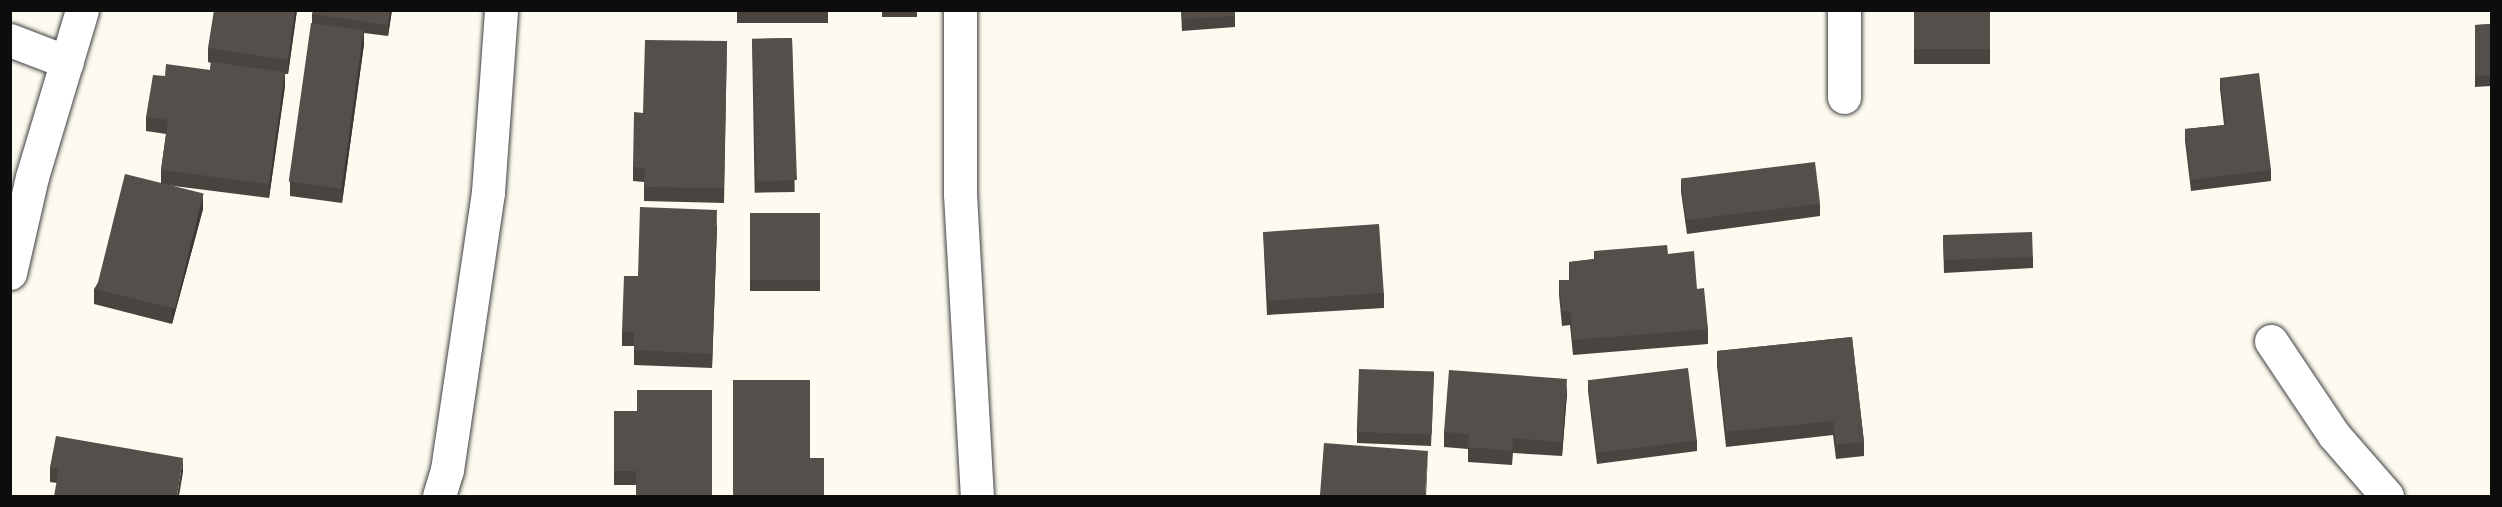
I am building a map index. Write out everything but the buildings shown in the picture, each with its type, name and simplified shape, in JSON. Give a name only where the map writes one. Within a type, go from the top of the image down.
[{"type":"street","points":[[10,273],[32,177],[82,10]]},
{"type":"street","points":[[439,496],[447,470],[488,192],[501,10]]},
{"type":"street","points":[[960,10],[960,194],[977,496]]},
{"type":"street","points":[[1844,98],[1845,10]]},
{"type":"street","points":[[10,40],[67,62]]},
{"type":"street","points":[[2271,341],[2334,435],[2387,496]]}]
